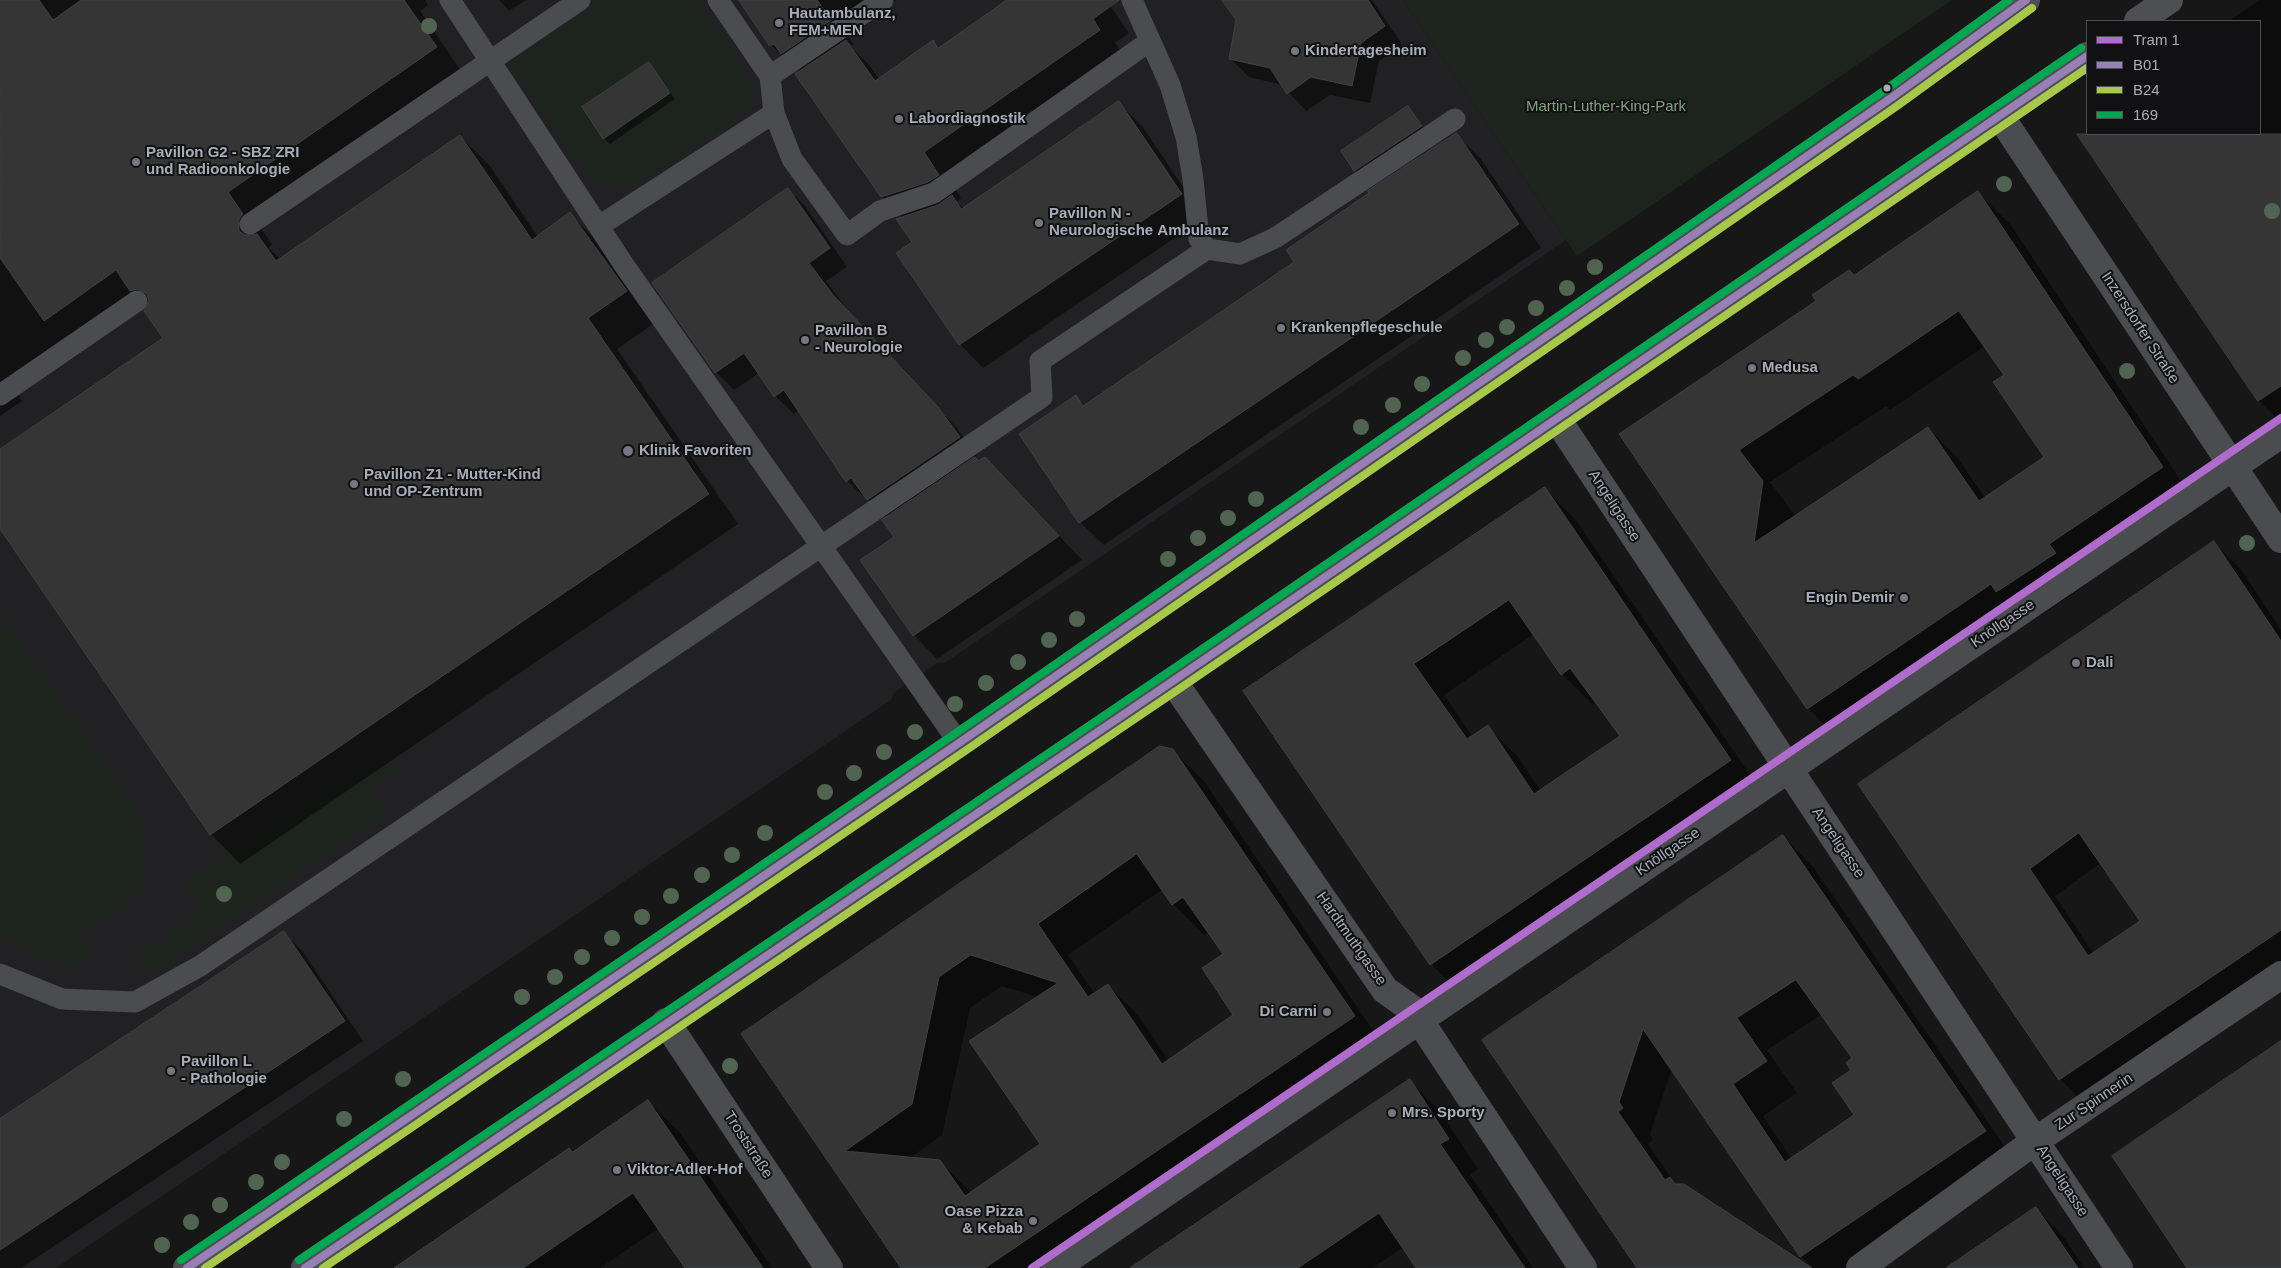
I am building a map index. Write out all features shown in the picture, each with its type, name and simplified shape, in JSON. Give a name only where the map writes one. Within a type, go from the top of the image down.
[{"type":"main road","points":[[187,1268],[959,743],[1892,98],[2026,0]]},
{"type":"main road","points":[[2139,20],[2168,0]]},
{"type":"main road","points":[[305,1268],[666,1022],[1173,681],[2086,57]]},
{"type":"street","name":"Inzersdorfer Straße","points":[[2000,116],[2281,539]]},
{"type":"street","name":"Angeligasse","points":[[1557,419],[2119,1268]]},
{"type":"street","name":"Knöllgasse","points":[[1055,1268],[2281,434]]},
{"type":"street","name":"Hardtmuthgasse","points":[[1173,681],[1385,990],[1412,1009],[1583,1268]]},
{"type":"street","name":"Zur Spinnerin","points":[[1860,1268],[2036,1141],[2281,975]]},
{"type":"street","name":"Troststraße","points":[[666,1022],[829,1268]]},
{"type":"lane","points":[[450,0],[624,265],[959,743]]},
{"type":"lane","points":[[250,224],[580,0]]},
{"type":"lane","points":[[718,0],[770,76],[774,113],[792,159],[847,235],[880,211],[934,192],[1150,41]]},
{"type":"lane","points":[[770,76],[883,0]]},
{"type":"lane","points":[[1132,0],[1170,85],[1186,137],[1193,179],[1199,239],[1207,249]]},
{"type":"lane","points":[[599,226],[774,113]]},
{"type":"lane","points":[[0,974],[62,999],[135,1002],[200,966],[1042,396],[1040,361],[1207,249],[1240,254],[1276,238],[1455,119]]},
{"type":"lane","points":[[0,395],[137,301]]},
{"type":"shaded area","name":"Klinik Favoriten","points":[[0,0],[1403,0],[1566,240],[946,662],[937,663],[894,693],[891,700],[56,1268],[0,1268]]},
{"type":"green space","points":[[603,0],[696,0],[754,85],[749,107],[635,186],[609,187],[586,175],[513,70],[516,59]]},
{"type":"green space","name":"Martin-Luther-King-Park","points":[[1403,0],[1952,0],[1577,256]]},
{"type":"green space","points":[[0,614],[136,809],[145,848],[139,892],[78,935],[95,958],[69,964],[41,958],[0,934]]},
{"type":"green space","points":[[408,762],[368,789],[385,814],[168,963],[141,973],[138,954],[203,912],[184,883],[340,781]]},
{"type":"building","name":"Pavillon Z1 - Mutter-Kind und OP-Zentrum","points":[[0,0],[39,0],[53,20],[81,0],[404,0],[437,47],[228,192],[243,214],[239,219],[239,231],[245,235],[257,234],[276,261],[460,135],[532,240],[570,212],[627,291],[588,318],[709,494],[210,835],[0,529],[0,449],[163,338],[144,311],[149,301],[147,294],[137,289],[130,291],[116,270],[44,321],[0,258]]},
{"type":"building","name":"Hautambulanz, FEM+MEN","points":[[739,0],[817,0],[831,20],[781,54],[774,44],[770,46]]},
{"type":"building","name":"Labordiagnostik","points":[[1007,0],[1119,0],[1093,19],[1100,30],[924,152],[939,175],[928,182],[881,197],[795,74],[846,40],[875,81],[933,40],[938,48]]},
{"type":"building","name":"Kindertagesheim","points":[[1222,0],[1368,0],[1385,26],[1361,43],[1352,86],[1311,77],[1287,94],[1270,68],[1229,59],[1236,20]]},
{"type":"building","points":[[649,62],[670,93],[603,139],[582,107]]},
{"type":"building","name":"Pavillon N - Neurologische Ambulanz","points":[[1119,101],[1182,194],[959,345],[896,253],[912,242],[896,219],[938,205],[952,195],[961,209]]},
{"type":"building","points":[[1408,106],[1422,126],[1354,171],[1341,151]]},
{"type":"building","name":"Krankenpflegeschule","points":[[1457,133],[1519,224],[1079,523],[1019,434],[1076,395],[1083,406],[1294,262],[1286,250],[1369,193],[1368,191]]},
{"type":"building","points":[[2077,134],[2281,134],[2281,386],[2258,401]]},
{"type":"building","name":"Pavillon B - Neurologie","points":[[788,188],[830,248],[809,263],[834,296],[938,407],[960,437],[867,500],[851,478],[846,482],[784,390],[774,397],[744,353],[715,373],[652,283]]},
{"type":"building","points":[[1978,191],[2163,467],[2049,544],[2056,553],[1996,592],[1991,584],[1807,709],[1619,434],[1816,301],[1812,295],[1849,270],[1854,275]],"holes":[[[1959,311],[2004,375],[1993,382],[2044,457],[1979,501],[1928,427],[1754,543],[1763,481],[1739,450],[1853,375],[1858,379]]]},
{"type":"building","points":[[975,457],[978,461],[985,457],[1059,536],[913,636],[860,560],[894,537],[882,520]]},
{"type":"building","points":[[1545,487],[1731,760],[1430,965],[1243,691]],"holes":[[[1509,600],[1561,675],[1570,668],[1620,736],[1534,794],[1488,725],[1467,739],[1414,664]]]},
{"type":"building","points":[[2214,541],[2281,641],[2281,930],[2059,1080],[1858,784]],"holes":[[[2079,833],[2140,921],[2088,956],[2030,869]]]},
{"type":"building","points":[[1160,746],[1173,749],[1355,1016],[985,1268],[901,1268],[741,1034]],"holes":[[[1137,854],[1172,905],[1183,897],[1223,954],[1202,968],[1233,1015],[1162,1064],[1108,984],[1088,997],[1038,924]],[[971,955],[1058,983],[969,1041],[1040,1144],[965,1196],[940,1160],[845,1151],[912,1104],[939,977]]]},
{"type":"building","points":[[1783,835],[1986,1131],[1800,1257],[1643,1029],[1619,1102],[1623,1108],[1618,1112],[1665,1180],[1670,1177],[1675,1184],[1684,1184],[1812,1268],[1637,1268],[1482,1040]],"holes":[[[1796,980],[1852,1058],[1846,1063],[1851,1070],[1832,1083],[1854,1115],[1785,1162],[1733,1084],[1767,1061],[1737,1018]]]},
{"type":"building","name":"Pavillon L - Pathologie","points":[[284,931],[345,1021],[0,1250],[0,1119]]},
{"type":"building","points":[[2281,1041],[2281,1268],[2187,1268],[2112,1156]]},
{"type":"building","points":[[1410,1079],[1449,1139],[1440,1144],[1525,1268],[1416,1268],[1379,1213],[1298,1268],[1130,1268]]},
{"type":"building","name":"Viktor-Adler-Hof","points":[[648,1100],[763,1268],[685,1268],[633,1193],[523,1268],[394,1268],[569,1148],[572,1152]]},
{"type":"building","points":[[2036,1207],[2078,1268],[1946,1268]]},
{"type":"tram line","name":"1","points":[[1032,1268],[2281,418]]},
{"type":"transit line","name":"169","points":[[181,1260],[953,735],[1885,90],[2009,0]]},
{"type":"transit line","name":"B01","points":[[187,1268],[959,743],[1891,98],[2026,0]]},
{"type":"transit line","name":"B24","points":[[205,1268],[965,751],[1897,106],[2032,8]]},
{"type":"transit line","name":"169","points":[[299,1260],[1167,673],[2081,48]]},
{"type":"transit line","name":"B01","points":[[305,1268],[1173,681],[2086,57]]},
{"type":"transit line","name":"B24","points":[[323,1268],[1179,689],[2086,69]]},
{"type":"place","name":"Hautambulanz, FEM+MEN","points":[[779,23]]},
{"type":"place","name":"Kindertagesheim","points":[[1295,51]]},
{"type":"place","name":"Labordiagnostik","points":[[899,119]]},
{"type":"place","name":"Pavillon G2 - SBZ ZRI und Radioonkologie","points":[[136,162]]},
{"type":"place","name":"Pavillon N - Neurologische Ambulanz","points":[[1039,223]]},
{"type":"place","name":"Krankenpflegeschule","points":[[1281,328]]},
{"type":"place","name":"Pavillon B - Neurologie","points":[[805,340]]},
{"type":"place","name":"Medusa","points":[[1752,368]]},
{"type":"place","name":"Klinik Favoriten","points":[[628,451]]},
{"type":"place","name":"Pavillon Z1 - Mutter-Kind und OP-Zentrum","points":[[354,484]]},
{"type":"place","name":"Engin Demir","points":[[1904,598]]},
{"type":"place","name":"Dali","points":[[2076,663]]},
{"type":"place","name":"Di Carni","points":[[1327,1012]]},
{"type":"place","name":"Pavillon L - Pathologie","points":[[171,1071]]},
{"type":"place","name":"Mrs. Sporty","points":[[1392,1113]]},
{"type":"place","name":"Viktor-Adler-Hof","points":[[617,1170]]},
{"type":"place","name":"Oase Pizza & Kebab","points":[[1033,1221]]}]
